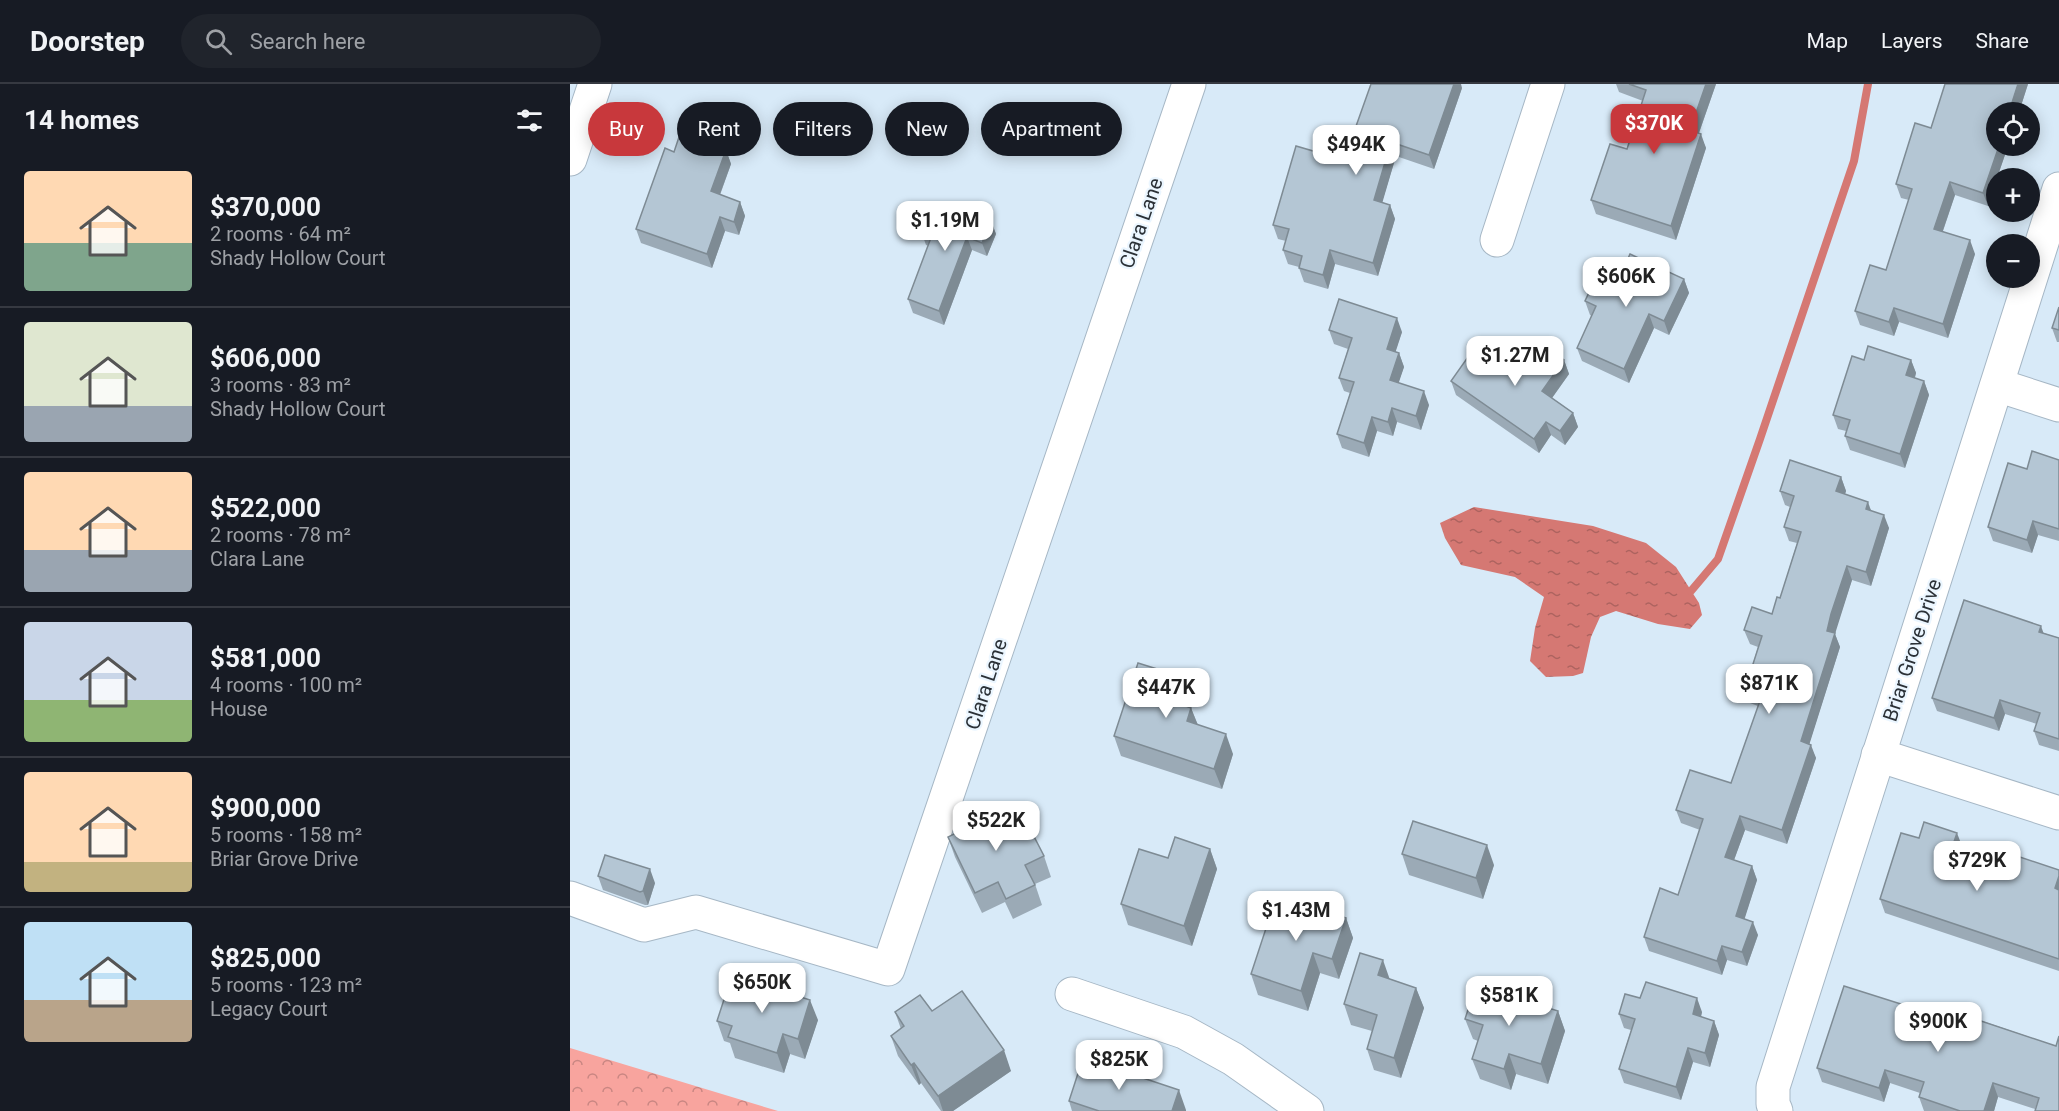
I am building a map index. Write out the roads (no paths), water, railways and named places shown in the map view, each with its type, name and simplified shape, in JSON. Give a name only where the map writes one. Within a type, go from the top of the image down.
[{"type":"street","points":[[570,159],[595,84]]},
{"type":"street","name":"Clara Lane","points":[[570,898],[644,926],[696,912],[888,969],[1189,84]]},
{"type":"street","points":[[1497,240],[1548,84]]},
{"type":"street","name":"Briar Grove Drive","points":[[1776,1111],[1773,1104],[1773,1087],[2059,189]]},
{"type":"street","points":[[1997,385],[2059,405]]},
{"type":"street","points":[[1878,755],[2059,813]]},
{"type":"street","points":[[1072,994],[1184,1032],[1233,1059],[1307,1111]]},
{"type":"water","points":[[1474,507],[1593,526],[1646,543],[1676,567],[1699,603],[1702,615],[1690,629],[1658,624],[1616,611],[1600,617],[1591,637],[1583,673],[1573,676],[1546,677],[1530,661],[1535,628],[1544,597],[1515,577],[1461,565],[1445,538],[1440,523]]},
{"type":"waterway","points":[[1691,591],[1718,559],[1760,439],[1854,161],[1868,84]]}]
